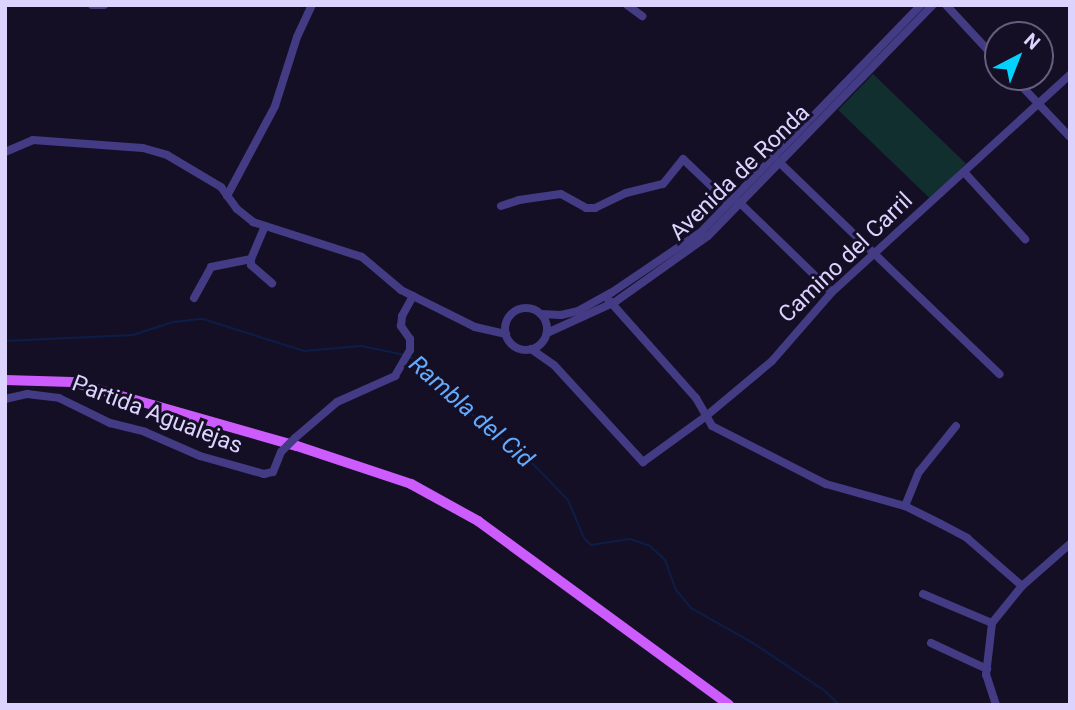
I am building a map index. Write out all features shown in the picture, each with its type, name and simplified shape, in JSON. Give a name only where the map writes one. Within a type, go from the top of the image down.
[{"type":"main road","points":[[5,380],[72,382],[297,446],[411,484],[478,521],[729,705]]},
{"type":"street","points":[[92,5],[104,5]]},
{"type":"street","points":[[227,196],[275,106],[297,37],[312,5]]},
{"type":"street","name":"Avenida de Ronda","points":[[777,161],[921,5]]},
{"type":"street","name":"Avenida de Ronda","points":[[545,337],[664,270],[708,236],[735,201],[933,5]]},
{"type":"street","points":[[946,5],[984,46]]},
{"type":"street","points":[[626,6],[642,16]]},
{"type":"street","name":"Camino del Carril","points":[[554,365],[643,462],[705,417],[772,360],[832,292],[1070,75]]},
{"type":"street","points":[[1026,91],[1070,137]]},
{"type":"street","points":[[5,152],[33,140],[143,148],[167,155],[221,187],[237,209],[265,226],[362,257],[401,290],[475,327],[506,330]]},
{"type":"street","points":[[501,206],[519,200],[561,194],[586,208],[595,208],[626,193],[658,187],[683,159],[735,201],[832,292]]},
{"type":"street","points":[[777,161],[999,374]]},
{"type":"street","points":[[964,172],[1025,239]]},
{"type":"street","points":[[265,226],[251,265],[272,283]]},
{"type":"street","points":[[194,298],[211,267],[251,259]]},
{"type":"street","name":"Partida Agualejas","points":[[5,399],[27,394],[59,398],[110,423],[145,432],[201,456],[264,474],[273,472],[281,452],[337,401],[395,376],[410,350],[410,339],[401,326],[402,316],[413,296]]},
{"type":"street","points":[[608,300],[696,398],[712,426],[826,484],[905,506],[967,538],[1022,586]]},
{"type":"street","name":"Avenida de Ronda","points":[[541,314],[561,315],[608,300]]},
{"type":"street","points":[[506,330],[515,311],[524,308],[541,314],[546,322],[545,350],[554,365]]},
{"type":"street","points":[[506,330],[519,349],[531,349],[554,365]]},
{"type":"street","points":[[531,349],[545,337]]},
{"type":"street","points":[[905,506],[919,472],[956,426]]},
{"type":"street","points":[[996,705],[986,669],[992,624],[1022,586],[1070,544]]},
{"type":"street","points":[[923,594],[992,624]]},
{"type":"street","points":[[930,643],[986,669]]},
{"type":"green space","points":[[873,74],[966,164],[931,200],[838,110]]},
{"type":"waterway","name":"Rambla del Cid","points":[[5,341],[133,335],[173,322],[203,319],[304,351],[361,346],[405,355]]},
{"type":"waterway","name":"Rambla del Cid","points":[[410,357],[418,361],[475,417],[533,464],[568,500],[584,538],[591,545],[630,539],[650,546],[665,560],[676,590],[691,608],[753,643],[825,691],[839,705]]}]
